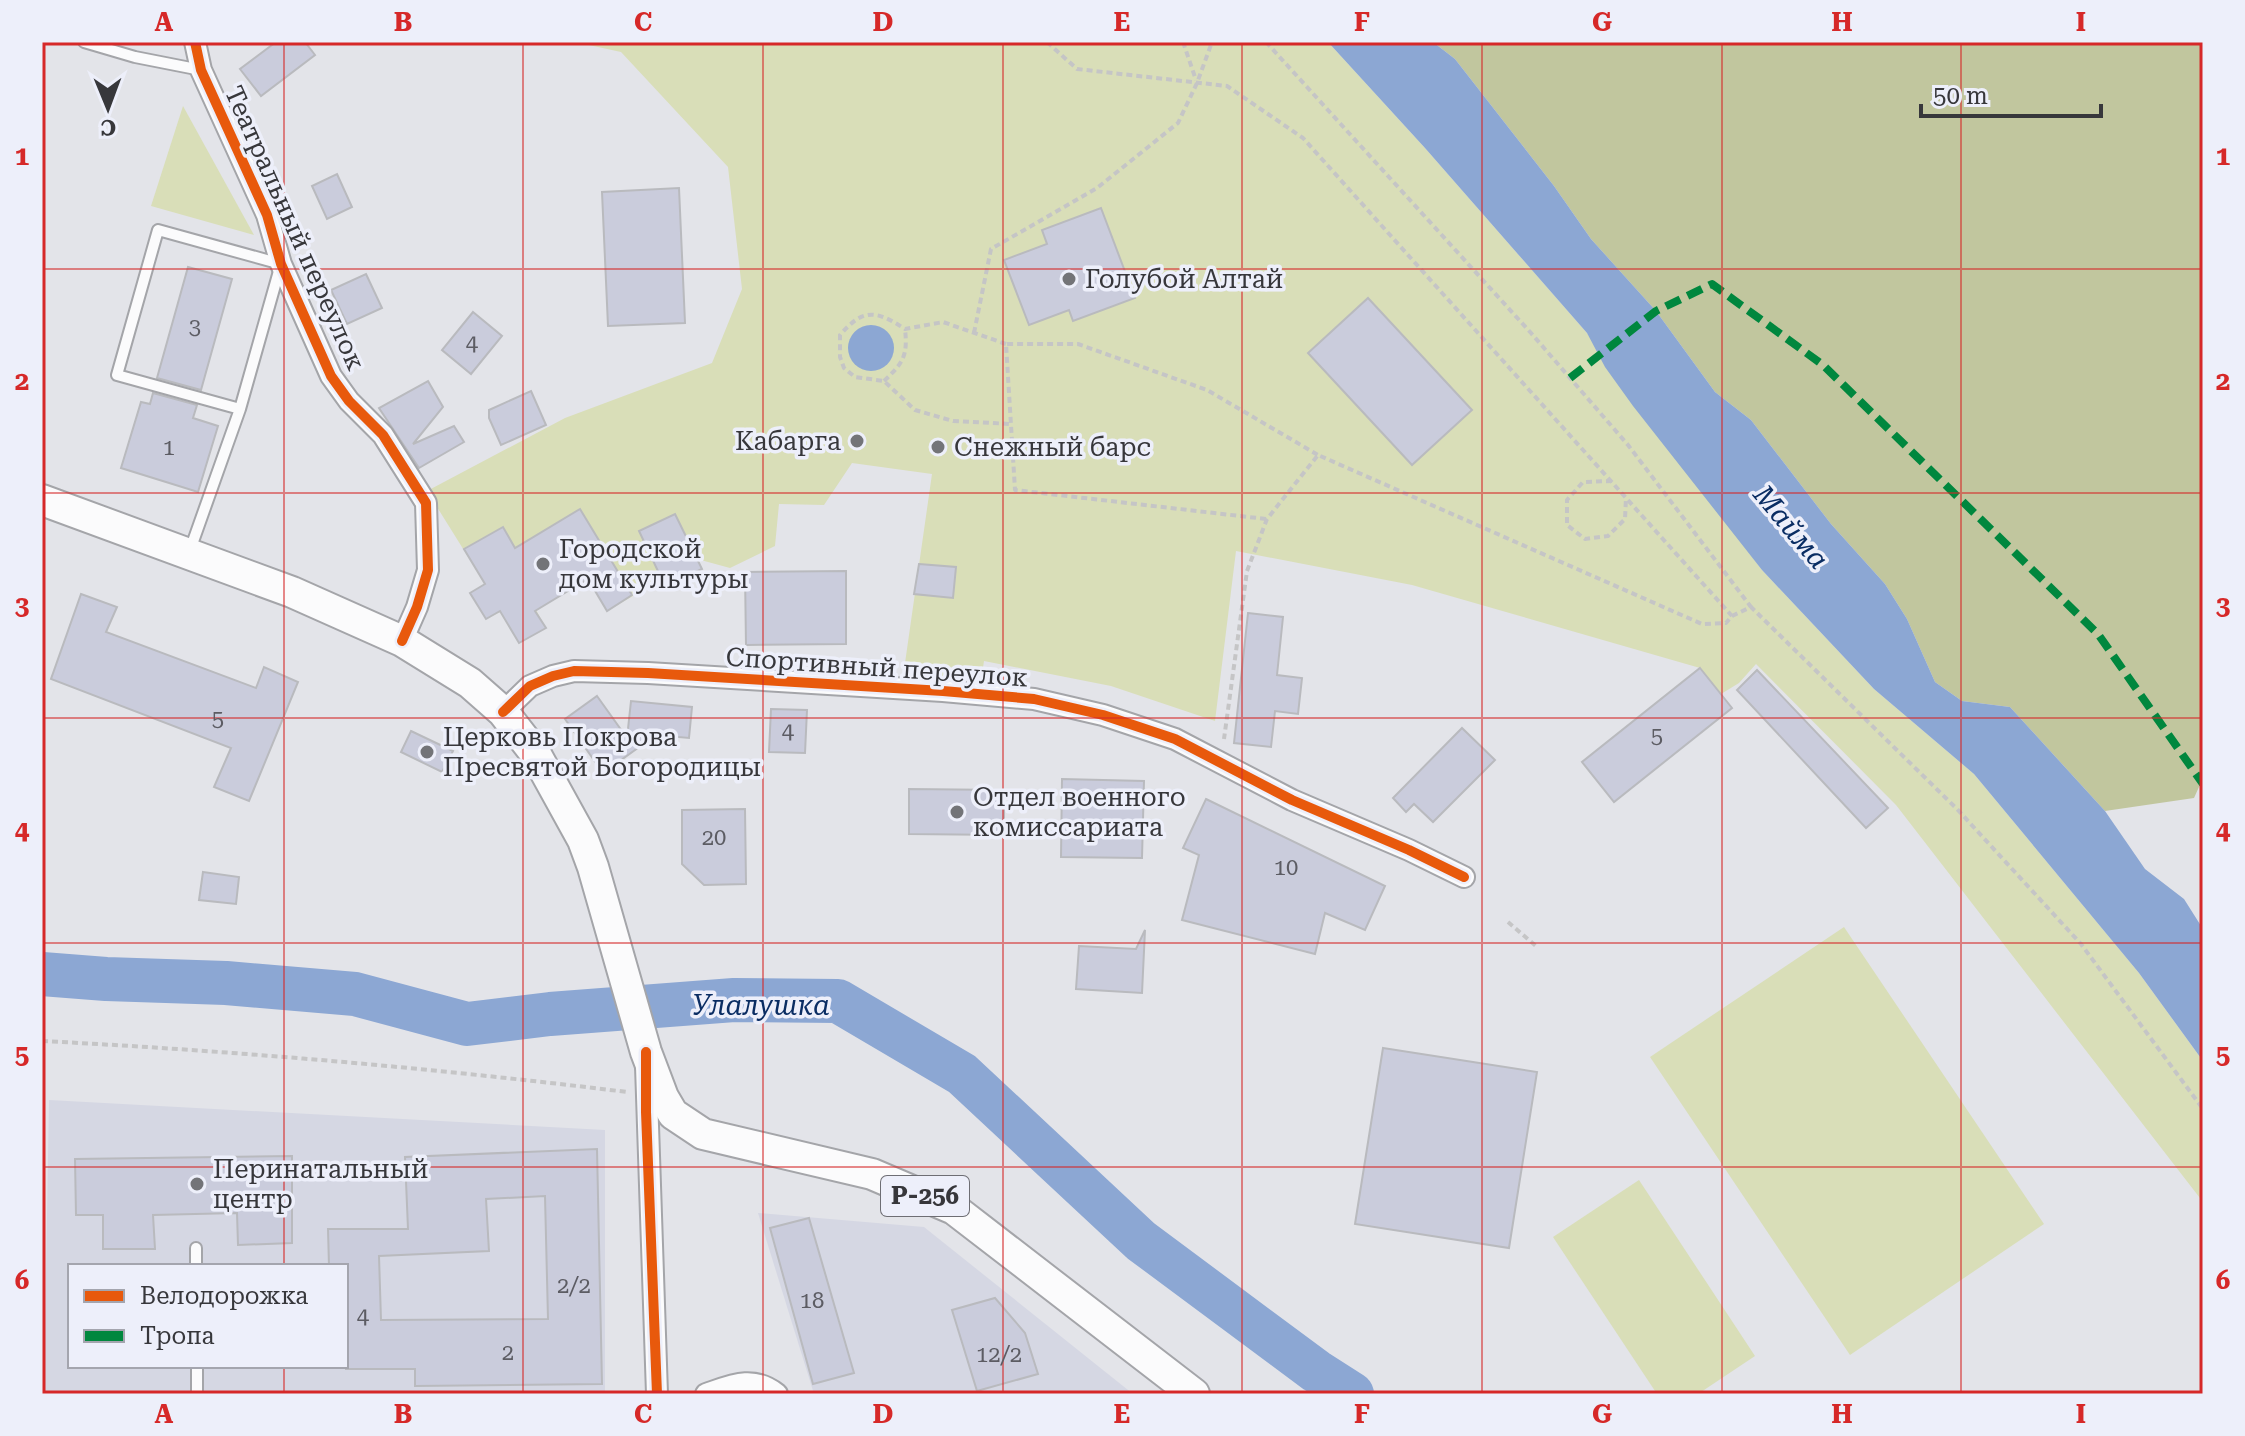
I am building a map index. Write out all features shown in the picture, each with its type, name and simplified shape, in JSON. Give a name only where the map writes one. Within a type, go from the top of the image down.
[{"type":"main road","name":"Р-256","points":[[42,500],[292,592],[402,641],[470,683],[503,712],[535,753],[583,840],[646,1052],[673,1114],[703,1134],[872,1174],[954,1209],[1194,1394]]},
{"type":"street","name":"Театральный переулок","points":[[195,42],[201,70],[267,215],[281,264],[331,376],[349,401],[383,435],[426,503],[428,570],[402,641]]},
{"type":"street","name":"Спортивный переулок","points":[[503,712],[530,686],[574,671],[648,673],[1034,699],[1103,715],[1175,739],[1292,800],[1464,877]]},
{"type":"street","points":[[646,1052],[657,1394]]},
{"type":"street","points":[[706,1394],[739,1383],[764,1384],[777,1394]]},
{"type":"lane","points":[[84,42],[135,57],[201,70]]},
{"type":"lane","points":[[189,554],[240,409],[281,264],[158,230],[117,375],[240,409]]},
{"type":"lane","points":[[196,1248],[196,1264]]},
{"type":"lane","points":[[197,1368],[197,1394]]},
{"type":"path","points":[[1047,42],[1077,69],[1227,86],[1303,138],[1732,616]]},
{"type":"path","points":[[1183,42],[1197,83]]},
{"type":"path","points":[[974,333],[991,249],[1097,188],[1178,123],[1212,42]]},
{"type":"path","points":[[1266,42],[1531,333],[1628,445],[1751,607],[1957,809],[2081,944],[2203,1109]]},
{"type":"path","points":[[1011,424],[953,421],[915,410],[884,381],[855,377],[844,368],[840,357],[840,335],[854,318],[870,315],[889,319],[905,329],[943,322],[1006,344],[1078,344],[1207,390],[1318,455],[1702,624],[1726,623],[1732,616],[1751,607]]},
{"type":"path","points":[[884,381],[900,366],[907,349],[905,329]]},
{"type":"path","points":[[1006,344],[1015,490],[1267,519]]},
{"type":"path","points":[[1221,761],[1247,571],[1267,519],[1318,455]]},
{"type":"path","points":[[1612,481],[1583,482],[1567,500],[1567,525],[1585,539],[1608,536],[1625,519],[1626,496]]},
{"type":"path","points":[[1508,922],[1536,946]]},
{"type":"path","points":[[42,1041],[222,1051],[403,1066],[637,1094]]},
{"type":"shaded area","points":[[49,1100],[605,1130],[605,1392],[44,1391]]},
{"type":"shaded area","points":[[758,1213],[924,1227],[1133,1394],[814,1394]]},
{"type":"green space","points":[[575,42],[1328,42],[1587,333],[1762,570],[1874,689],[1974,774],[2139,973],[2203,1061],[2203,1202],[1896,805],[1756,664],[1739,683],[1721,694],[1700,668],[1412,585],[1236,551],[1215,721],[1111,686],[984,661],[980,687],[903,677],[932,474],[852,463],[824,505],[779,504],[775,546],[730,568],[697,559],[607,611],[588,579],[536,610],[546,628],[519,643],[500,612],[486,619],[470,593],[485,584],[427,491],[565,418],[712,363],[742,289],[728,167],[621,52]]},
{"type":"green space","points":[[1433,42],[2203,42],[2203,778],[2194,798],[2105,811],[2010,707],[1962,701],[1935,682],[1907,619],[1885,584],[1831,524],[1751,420],[1715,392],[1656,311],[1591,239],[1554,186],[1455,59]]},
{"type":"green space","points":[[183,106],[254,235],[151,206]]},
{"type":"green space","points":[[1844,927],[2044,1224],[1850,1355],[1650,1057]]},
{"type":"green space","points":[[1639,1180],[1755,1356],[1698,1394],[1657,1394],[1553,1237]]},
{"type":"water","name":"Майма","points":[[1328,42],[1433,42],[1455,59],[1554,186],[1591,239],[1656,311],[1715,392],[1751,420],[1831,524],[1885,584],[1907,619],[1935,682],[1962,701],[2010,707],[2105,811],[2145,869],[2184,899],[2203,929],[2203,1061],[2139,973],[1974,774],[1874,689],[1762,570],[1633,406],[1605,367],[1587,333]]},
{"type":"water","points":[[871,325],[887,332],[894,348],[887,364],[871,371],[855,364],[848,348],[855,332]]},
{"type":"building","points":[[276,42],[305,42],[315,55],[261,96],[240,69]]},
{"type":"building","points":[[337,174],[352,207],[327,219],[312,186]]},
{"type":"building","points":[[679,188],[685,323],[608,326],[602,192]]},
{"type":"building","name":"Голубой Алтай","points":[[1101,208],[1135,298],[1073,321],[1069,310],[1029,325],[1004,260],[1047,244],[1042,230]]},
{"type":"building","points":[[188,267],[232,279],[201,390],[157,378]]},
{"type":"building","points":[[366,274],[382,308],[347,324],[331,290]]},
{"type":"building","points":[[1368,298],[1472,410],[1412,465],[1308,353]]},
{"type":"building","points":[[473,312],[502,336],[471,374],[442,350]]},
{"type":"building","points":[[428,381],[443,407],[413,444],[454,426],[464,442],[419,468],[379,408]]},
{"type":"building","points":[[531,391],[546,425],[501,445],[489,418],[489,410]]},
{"type":"building","points":[[153,393],[197,405],[193,418],[218,426],[198,492],[121,468],[141,402],[150,404]]},
{"type":"building","name":"Городской дом культуры","points":[[580,509],[632,595],[607,611],[588,579],[535,611],[546,628],[519,643],[500,611],[486,619],[470,593],[485,584],[464,549],[503,527],[515,548]]},
{"type":"building","points":[[675,514],[702,569],[665,586],[639,531]]},
{"type":"building","points":[[919,564],[956,567],[953,598],[914,594]]},
{"type":"building","points":[[846,571],[846,644],[746,645],[745,572]]},
{"type":"building","points":[[81,594],[117,607],[106,632],[256,688],[264,667],[298,682],[249,801],[214,787],[231,748],[51,679]]},
{"type":"building","points":[[1248,613],[1283,617],[1277,675],[1302,678],[1298,714],[1275,711],[1271,747],[1234,743]]},
{"type":"building","points":[[1700,668],[1732,708],[1614,802],[1582,762]]},
{"type":"building","points":[[1757,670],[1888,808],[1866,828],[1737,690]]},
{"type":"building","points":[[597,696],[627,738],[631,701],[692,707],[689,738],[656,735],[603,773],[565,719]]},
{"type":"building","points":[[771,709],[807,710],[805,753],[769,752]]},
{"type":"building","points":[[1462,728],[1495,760],[1433,822],[1414,804],[1406,812],[1393,798]]},
{"type":"building","name":"Церковь Покрова Пресвятой Богородицы","points":[[411,731],[453,751],[442,772],[401,752]]},
{"type":"building","points":[[1062,779],[1144,781],[1142,858],[1061,857]]},
{"type":"building","name":"Отдел военного комиссариата","points":[[909,789],[1004,790],[1004,835],[909,834]]},
{"type":"building","points":[[1206,799],[1385,886],[1365,930],[1325,913],[1315,954],[1182,920],[1199,855],[1183,848]]},
{"type":"building","points":[[745,809],[746,884],[704,885],[682,864],[682,810]]},
{"type":"building","points":[[203,872],[239,877],[236,904],[199,900]]},
{"type":"building","points":[[1145,930],[1142,993],[1076,989],[1079,946],[1136,949]]},
{"type":"building","points":[[1383,1048],[1537,1072],[1509,1248],[1355,1224]]},
{"type":"building","points":[[597,1149],[602,1384],[415,1386],[415,1369],[346,1369],[348,1264],[329,1264],[328,1229],[408,1229],[405,1157]],"holes":[[[545,1196],[548,1319],[381,1320],[379,1256],[489,1251],[486,1199]]]},
{"type":"building","name":"Перинатальный центр","points":[[292,1156],[292,1243],[238,1245],[237,1213],[153,1215],[155,1249],[103,1249],[103,1215],[76,1215],[75,1159]]},
{"type":"building","points":[[809,1218],[854,1373],[813,1384],[770,1228]]},
{"type":"building","points":[[995,1298],[1025,1333],[1038,1374],[977,1391],[952,1310]]},
{"type":"waterway","name":"Улалушка","points":[[42,974],[226,983],[355,994],[467,1024],[550,1014],[734,1000],[838,1001],[962,1074],[1141,1241],[1316,1371],[1352,1394]]},
{"type":"marked path","points":[[1570,378],[1656,311],[1712,284],[1823,365],[2098,634],[2203,784]]},
{"type":"cycle path","points":[[195,42],[201,70],[267,215],[281,264],[331,376],[349,401],[383,435],[426,503],[428,570],[402,641]]},
{"type":"cycle path","points":[[503,712],[530,686],[574,671],[648,673],[1034,699],[1103,715],[1175,739],[1292,800],[1464,877]]},
{"type":"cycle path","points":[[646,1052],[657,1394]]},
{"type":"place","name":"Голубой Алтай","points":[[1069,279]]},
{"type":"place","name":"Кабарга","points":[[857,441]]},
{"type":"place","name":"Снежный барс","points":[[938,447]]},
{"type":"place","name":"Городской дом культуры","points":[[543,564]]},
{"type":"place","name":"Церковь Покрова Пресвятой Богородицы","points":[[427,752]]},
{"type":"place","name":"Отдел военного комиссариата","points":[[957,812]]},
{"type":"place","name":"Перинатальный центр","points":[[197,1184]]}]
